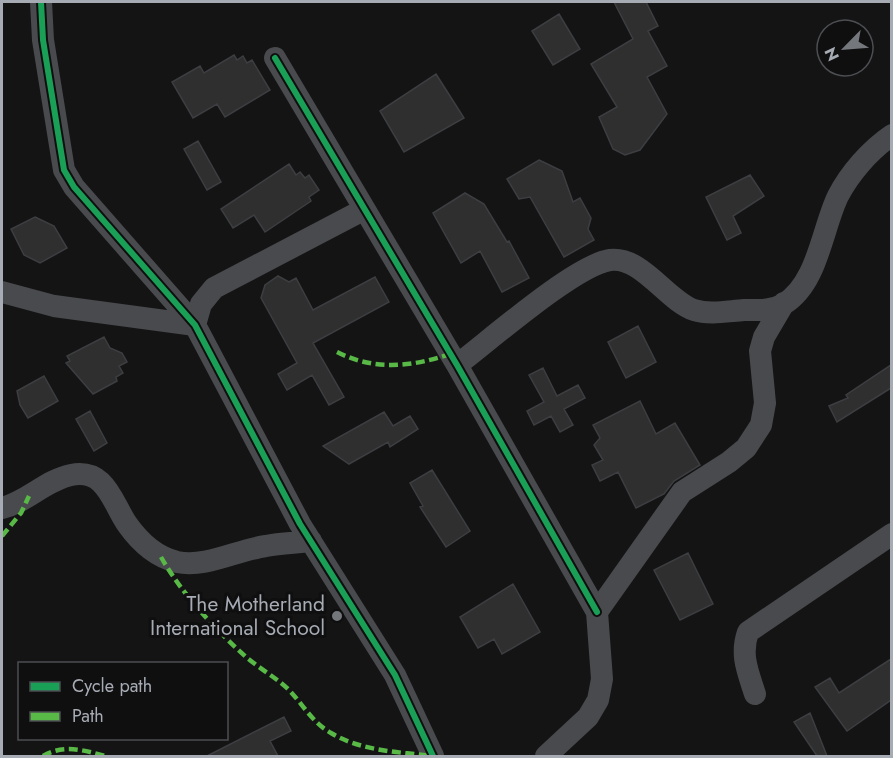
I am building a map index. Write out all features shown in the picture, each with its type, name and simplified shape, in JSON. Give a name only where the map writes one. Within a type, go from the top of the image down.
[{"type":"street","points":[[41,2],[43,39],[64,170],[74,187],[195,325],[272,476],[396,675],[433,756]]},
{"type":"street","points":[[275,58],[363,210],[457,365],[597,612],[602,679],[598,700],[588,717],[546,756]]},
{"type":"street","points":[[597,612],[682,492],[729,462],[746,448],[761,425],[765,403],[760,351],[764,337],[784,303],[804,284],[839,194],[856,168],[891,135]]},
{"type":"street","points":[[195,325],[201,304],[214,288],[363,210]]},
{"type":"street","points":[[457,365],[570,280],[608,261],[620,260],[638,269],[694,309],[712,312],[772,309],[784,303]]},
{"type":"street","points":[[2,292],[54,306],[195,325]]},
{"type":"street","points":[[2,508],[60,479],[82,474],[93,476],[107,487],[127,523],[145,545],[160,557],[177,562],[194,564],[265,546],[311,541]]},
{"type":"street","points":[[755,694],[744,656],[743,646],[748,632],[891,534]]},
{"type":"building","points":[[614,2],[646,2],[658,26],[648,31],[667,66],[647,77],[667,114],[640,150],[625,155],[613,149],[599,117],[617,107],[591,64],[633,39]]},
{"type":"building","points":[[559,14],[580,49],[553,65],[532,31]]},
{"type":"building","points":[[234,55],[237,60],[243,56],[247,63],[252,60],[270,90],[225,117],[217,104],[193,118],[172,82],[200,66],[204,73]]},
{"type":"building","points":[[436,74],[464,118],[404,152],[380,111]]},
{"type":"building","points":[[198,141],[221,182],[207,190],[184,149]]},
{"type":"building","points":[[539,160],[562,171],[573,202],[580,198],[591,218],[588,229],[594,240],[564,257],[530,197],[519,199],[507,179]]},
{"type":"building","points":[[289,164],[296,175],[300,172],[305,178],[309,175],[319,190],[309,197],[311,201],[265,232],[254,215],[233,228],[221,209]]},
{"type":"building","points":[[750,175],[764,196],[733,216],[741,233],[727,240],[706,197]]},
{"type":"building","points":[[465,193],[484,204],[507,242],[509,241],[529,278],[502,292],[480,251],[461,263],[433,213]]},
{"type":"building","points":[[35,217],[54,226],[67,248],[40,263],[24,255],[11,229]]},
{"type":"building","points":[[278,276],[289,282],[296,278],[313,310],[375,277],[389,302],[313,343],[344,397],[329,405],[312,375],[287,390],[278,374],[297,363],[261,298],[265,285]]},
{"type":"building","points":[[638,326],[656,362],[626,378],[608,342]]},
{"type":"building","points":[[104,337],[110,348],[122,353],[127,362],[119,366],[123,373],[116,377],[117,381],[93,394],[66,363],[70,361],[67,356]]},
{"type":"building","points":[[891,365],[891,388],[837,422],[829,406],[848,398],[846,395]]},
{"type":"building","points":[[543,368],[557,396],[578,385],[585,398],[564,409],[573,425],[560,432],[551,416],[534,425],[527,411],[544,402],[529,375]]},
{"type":"building","points":[[44,376],[58,401],[28,418],[20,405],[17,391]]},
{"type":"building","points":[[640,401],[656,434],[675,423],[700,465],[674,481],[664,494],[636,508],[618,472],[600,481],[592,465],[603,460],[594,445],[600,438],[593,425]]},
{"type":"building","points":[[90,411],[107,443],[94,451],[76,419]]},
{"type":"building","points":[[384,412],[393,426],[410,416],[418,429],[390,447],[388,442],[349,464],[323,446]]},
{"type":"building","points":[[432,470],[470,531],[446,547],[420,507],[423,506],[410,483]]},
{"type":"building","points":[[688,553],[713,604],[680,620],[654,570]]},
{"type":"building","points":[[513,584],[540,632],[502,654],[494,639],[478,648],[460,617]]},
{"type":"building","points":[[891,659],[891,700],[847,731],[815,687],[830,678],[839,693]]},
{"type":"building","points":[[810,713],[827,756],[817,756],[794,722]]},
{"type":"building","points":[[284,717],[291,731],[270,741],[278,756],[207,756]]},
{"type":"marked path","points":[[337,352],[365,362],[393,365],[421,362],[450,354]]},
{"type":"marked path","points":[[2,536],[21,513],[29,496]]},
{"type":"marked path","points":[[161,557],[189,597],[222,634],[246,657],[290,691],[325,729],[355,744],[393,752],[433,756]]},
{"type":"marked path","points":[[43,756],[66,749],[105,756]]},
{"type":"cycle path","points":[[41,2],[43,40],[64,170],[74,187],[195,325],[300,524],[395,675],[433,756]]},
{"type":"cycle path","points":[[275,58],[457,365],[597,612]]},
{"type":"place","name":"The Motherland International School","points":[[337,616]]}]
